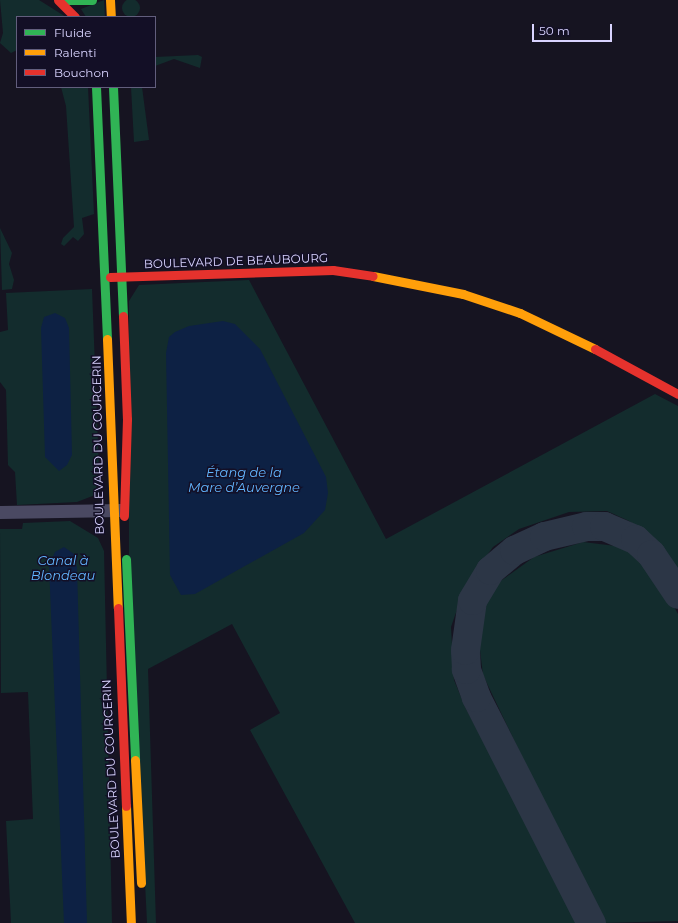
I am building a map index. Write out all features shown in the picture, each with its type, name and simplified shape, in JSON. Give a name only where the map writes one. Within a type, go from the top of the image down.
[{"type":"main road","points":[[58,0],[74,16]]},
{"type":"main road","points":[[68,0],[92,0]]},
{"type":"main road","points":[[110,0],[110,16]]},
{"type":"main road","name":"BOULEVARD DU COURCERIN","points":[[96,88],[117,510],[131,923]]},
{"type":"main road","name":"BOULEVARD DU COURCERIN","points":[[113,88],[127,419],[117,510],[141,892]]},
{"type":"main road","name":"BOULEVARD DE BEAUBOURG","points":[[106,277],[333,270],[398,279],[520,313],[558,329],[678,394]]},
{"type":"street","points":[[0,512],[117,510]]},
{"type":"green space","points":[[131,-1],[139,5],[139,11],[134,16],[128,16],[125,14],[122,8],[125,2]]},
{"type":"green space","points":[[0,0],[39,0],[64,16],[16,16],[16,50],[11,53],[0,43],[3,33]]},
{"type":"green space","points":[[104,0],[105,16],[85,16],[81,9]]},
{"type":"green space","points":[[198,55],[202,57],[200,68],[174,59],[156,66],[156,57]]},
{"type":"green space","points":[[61,88],[88,88],[94,214],[82,218],[84,234],[78,241],[73,237],[64,246],[61,244],[63,238],[74,227],[66,106]]},
{"type":"green space","points":[[131,88],[142,88],[149,140],[134,142]]},
{"type":"green space","points":[[0,228],[12,253],[9,264],[14,280],[12,289],[2,290]]},
{"type":"green space","points":[[249,280],[386,539],[655,394],[678,406],[678,571],[648,534],[629,521],[607,511],[569,512],[519,529],[493,547],[466,584],[451,627],[454,680],[466,709],[583,923],[355,923],[250,730],[280,713],[232,624],[148,669],[156,923],[147,923],[129,555],[129,301],[139,285]]},
{"type":"green space","points":[[92,289],[99,471],[95,495],[77,502],[17,505],[15,472],[8,465],[6,390],[0,382],[0,332],[8,330],[6,293]]},
{"type":"green space","points":[[70,521],[98,538],[104,551],[112,923],[11,923],[6,821],[33,819],[28,692],[1,693],[0,529],[22,529],[23,523]]},
{"type":"green space","points":[[583,542],[624,547],[662,585],[678,614],[678,921],[601,923],[483,675],[477,625],[483,603],[495,585],[534,557]]},
{"type":"water","points":[[55,313],[65,318],[69,328],[72,455],[67,465],[59,471],[45,457],[41,328],[44,317]]},
{"type":"water","name":"Étang de la Mare d’Auvergne","points":[[223,321],[235,324],[260,349],[326,477],[328,493],[325,510],[304,533],[195,594],[181,595],[170,575],[166,353],[169,337],[175,332],[189,326]]},
{"type":"water","name":"Canal à Blondeau","points":[[64,547],[74,554],[77,568],[87,923],[64,923],[49,565],[55,552]]},
{"type":"taxiway","points":[[591,923],[476,697],[466,669],[465,650],[472,600],[490,570],[514,550],[544,536],[586,526],[604,526],[635,539],[651,554],[678,594]]},
{"type":"traffic: fast","points":[[68,0],[92,0]]},
{"type":"traffic: fast","points":[[96,88],[107,339]]},
{"type":"traffic: fast","points":[[113,88],[123,316]]},
{"type":"traffic: fast","points":[[126,559],[135,760]]},
{"type":"traffic: slow","points":[[110,0],[111,16]]},
{"type":"traffic: slow","points":[[373,276],[463,294],[520,313],[595,349]]},
{"type":"traffic: slow","points":[[107,339],[118,608]]},
{"type":"traffic: slow","points":[[135,760],[141,883]]},
{"type":"traffic: slow","points":[[126,806],[131,923]]},
{"type":"traffic: jam","points":[[58,0],[74,16]]},
{"type":"traffic: jam","points":[[110,277],[333,270],[373,276]]},
{"type":"traffic: jam","points":[[123,316],[127,419],[124,516]]},
{"type":"traffic: jam","points":[[595,349],[678,394]]},
{"type":"traffic: jam","points":[[118,608],[126,806]]}]
